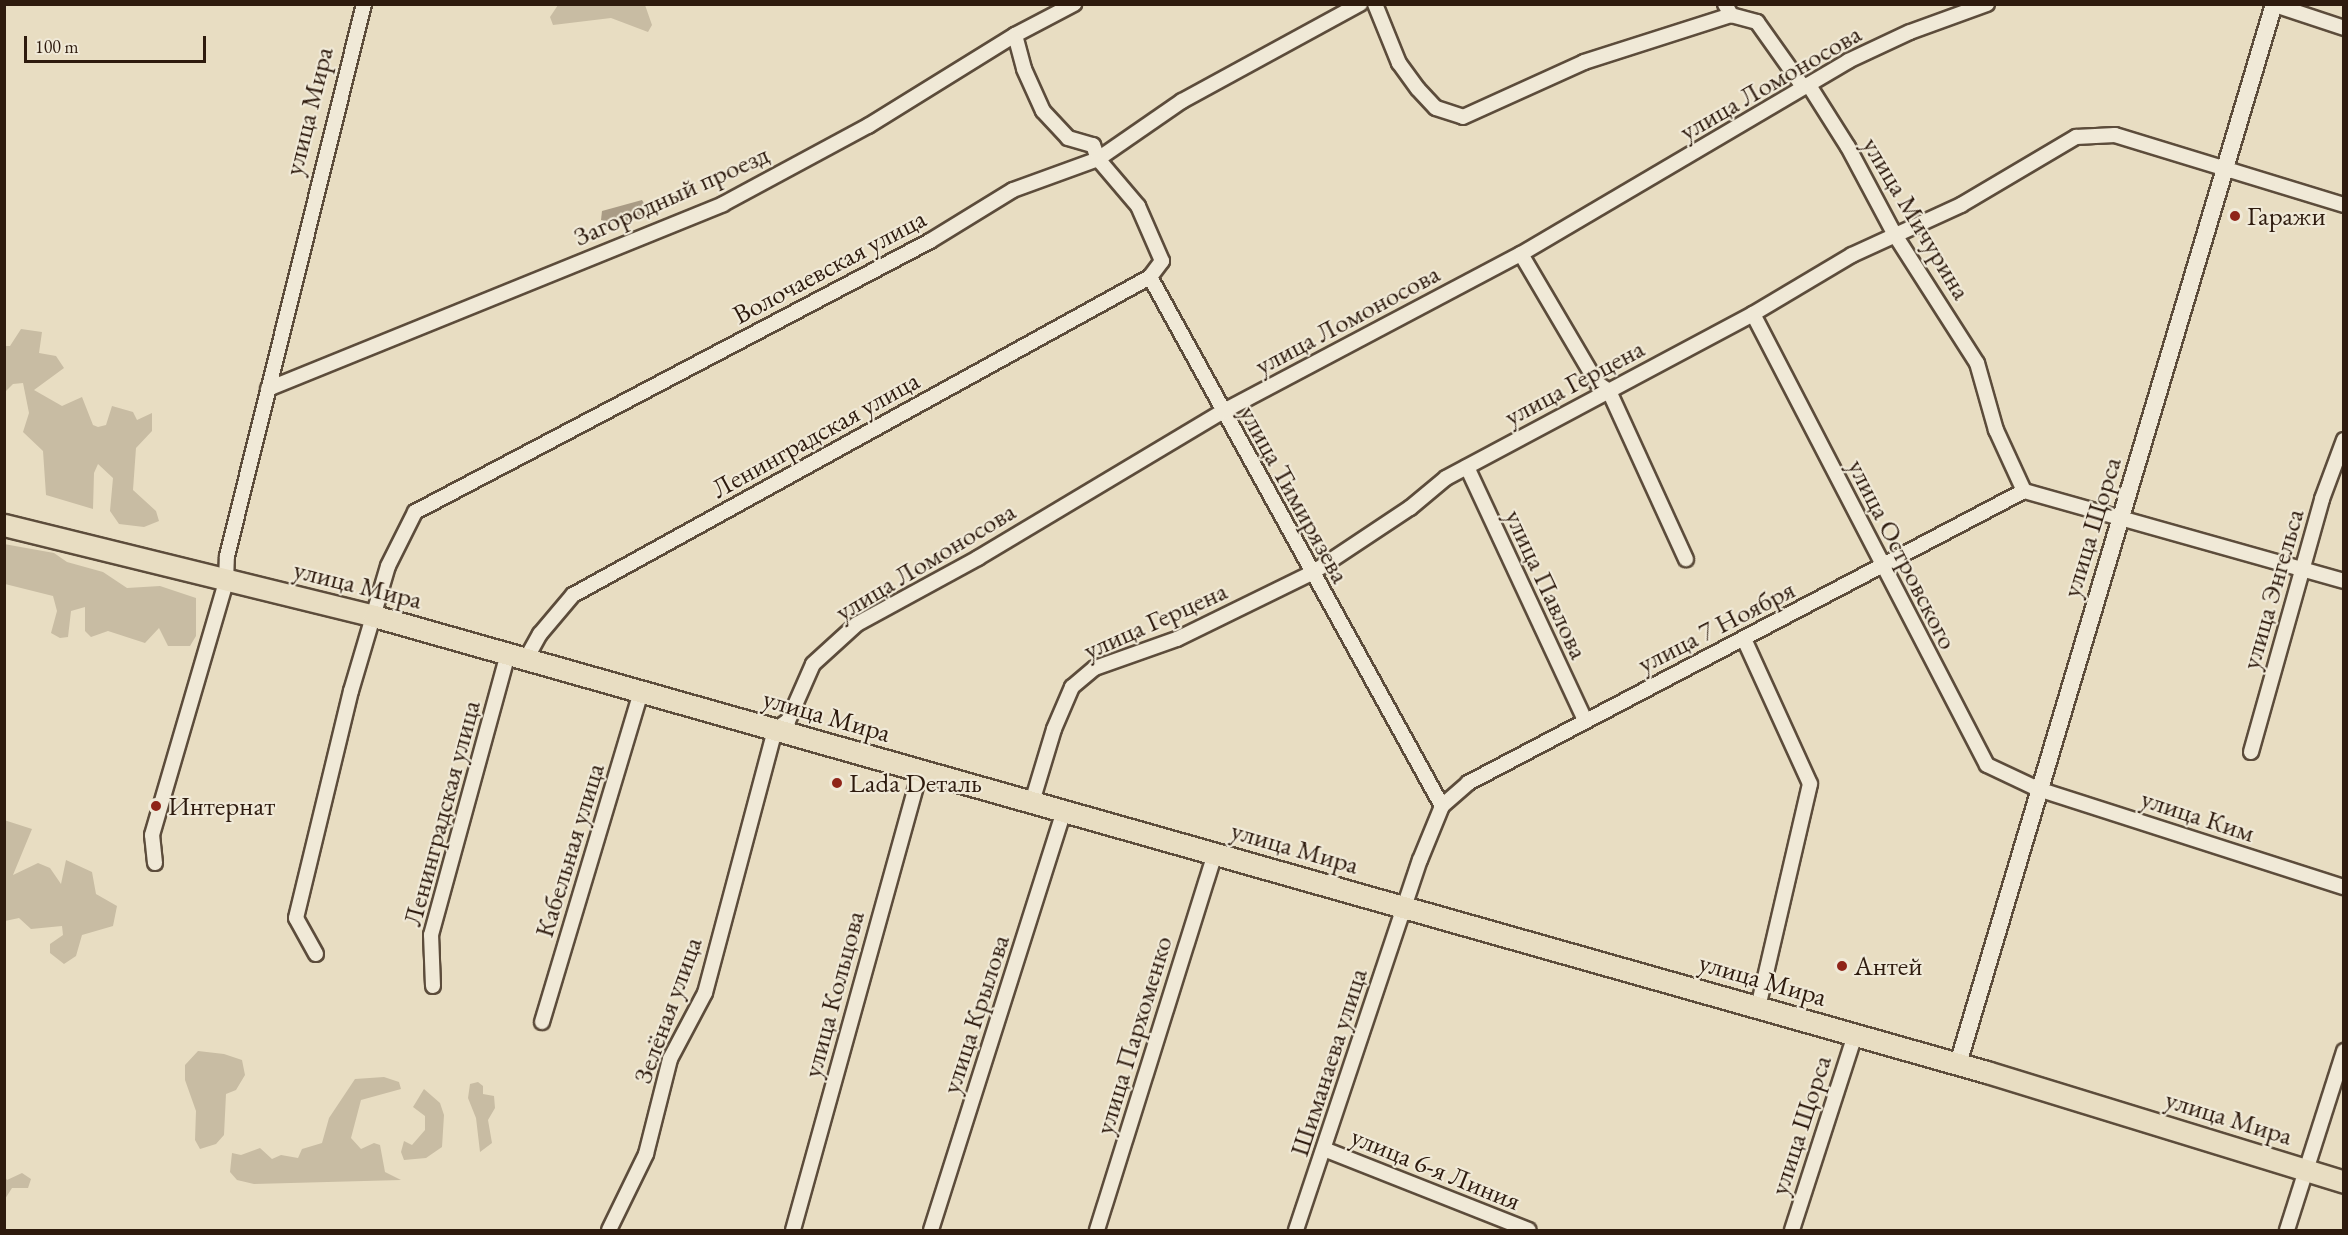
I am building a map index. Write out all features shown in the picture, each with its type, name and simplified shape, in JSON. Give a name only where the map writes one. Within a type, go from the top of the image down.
[{"type":"main road","name":"улица Мира","points":[[4,525],[226,582],[374,616],[517,656],[1958,1064],[2343,1182]]},
{"type":"street","name":"улица Мира","points":[[226,582],[227,556],[364,4]]},
{"type":"street","name":"Загородный проезд","points":[[268,389],[723,204],[868,126],[1015,35],[1074,4]]},
{"type":"street","name":"Волочаевская улица","points":[[316,954],[296,918],[388,566],[416,512],[930,241],[1013,190],[1098,159],[1182,101],[1360,4]]},
{"type":"street","points":[[1375,4],[1400,63],[1418,89],[1436,108],[1463,117],[1584,62],[1728,10]]},
{"type":"street","name":"улица Ломоносова","points":[[775,730],[788,721],[813,664],[857,624],[978,558],[1222,412],[1521,254],[1810,87],[1848,61],[1910,32],[1986,4]]},
{"type":"street","points":[[2273,5],[2292,8],[2343,28]]},
{"type":"street","name":"улица Щорса","points":[[1958,1064],[2273,5]]},
{"type":"street","name":"улица Мичурина","points":[[1728,10],[1757,21],[1801,84],[1810,87],[1895,235],[1977,363],[1996,430],[2024,491]]},
{"type":"street","points":[[1015,35],[1024,69],[1043,111],[1068,138],[1093,145],[1098,159],[1142,217],[1162,261],[1150,277]]},
{"type":"street","name":"улица Герцена","points":[[1032,802],[1054,729],[1072,687],[1095,668],[1177,639],[1312,573],[1467,467],[1753,314],[1852,255],[1961,205],[2076,137],[2115,135],[2343,205]]},
{"type":"street","points":[[1521,254],[1597,383],[1609,391],[1686,559]]},
{"type":"street","name":"улица Тимирязева","points":[[1150,277],[1222,412],[1442,806]]},
{"type":"street","name":"Ленинградская улица","points":[[433,986],[431,935],[517,656],[540,634],[573,596],[1150,277]]},
{"type":"street","name":"улица Островского","points":[[1753,314],[1882,568],[1987,765],[2038,789]]},
{"type":"street","name":"улица Энгельса","points":[[2251,752],[2303,568],[2343,440]]},
{"type":"street","name":"улица Павлова","points":[[1467,467],[1585,720]]},
{"type":"street","points":[[2024,491],[2343,581]]},
{"type":"street","name":"улица 7 Ноября","points":[[1404,907],[1442,806],[1468,783],[1585,720],[1882,568],[2024,491]]},
{"type":"street","points":[[155,863],[152,835],[226,582]]},
{"type":"street","points":[[1743,639],[1810,784],[1758,1007]]},
{"type":"street","name":"Кабельная улица","points":[[542,1022],[641,692]]},
{"type":"street","name":"Зелёная улица","points":[[609,1230],[646,1154],[670,1059],[705,993],[775,730]]},
{"type":"street","name":"улица Кольцова","points":[[793,1230],[920,771]]},
{"type":"street","name":"улица Ким","points":[[2038,789],[2343,887]]},
{"type":"street","name":"улица Крылова","points":[[931,1230],[1064,811]]},
{"type":"street","name":"улица Пархоменко","points":[[1097,1230],[1215,854]]},
{"type":"street","name":"Шиманаева улица","points":[[1296,1230],[1404,907]]},
{"type":"street","name":"улица Щорса","points":[[1792,1230],[1855,1035]]},
{"type":"street","points":[[2287,1230],[2343,1051]]},
{"type":"street","name":"улица 6-я Линия","points":[[1324,1149],[1529,1230]]},
{"type":"shaded area","points":[[558,5],[645,5],[652,25],[648,32],[611,18],[553,25],[550,17]]},
{"type":"shaded area","points":[[642,200],[649,212],[641,218],[617,224],[601,220],[602,211]]},
{"type":"shaded area","points":[[21,329],[42,332],[39,353],[56,356],[64,368],[34,390],[62,406],[82,397],[93,425],[98,427],[106,425],[112,406],[133,412],[137,420],[152,413],[152,431],[136,448],[133,490],[156,511],[159,521],[144,527],[119,524],[110,511],[113,478],[98,464],[94,473],[93,509],[46,495],[43,451],[23,432],[29,413],[23,383],[13,384],[5,392],[5,346],[10,346]]},
{"type":"shaded area","points":[[4,544],[54,553],[67,562],[103,572],[127,588],[160,586],[196,598],[196,636],[190,646],[168,646],[159,628],[145,643],[108,631],[91,637],[85,631],[85,607],[71,611],[68,637],[60,638],[51,633],[57,611],[53,596],[5,584]]},
{"type":"shaded area","points":[[4,820],[32,829],[13,875],[38,863],[50,868],[61,884],[66,860],[92,872],[96,894],[117,906],[113,926],[82,935],[76,956],[64,964],[50,953],[50,944],[63,935],[62,926],[31,929],[19,918],[5,921]]},
{"type":"shaded area","points":[[198,1051],[224,1054],[242,1060],[245,1075],[236,1090],[226,1094],[224,1135],[216,1144],[200,1149],[195,1140],[196,1111],[185,1080],[185,1065]]},
{"type":"shaded area","points":[[384,1077],[399,1082],[401,1089],[361,1100],[351,1138],[361,1149],[374,1143],[380,1145],[385,1172],[401,1180],[254,1184],[237,1180],[230,1172],[232,1153],[241,1155],[260,1148],[272,1159],[281,1155],[298,1158],[302,1149],[322,1143],[329,1118],[355,1079]]},
{"type":"shaded area","points":[[478,1082],[483,1086],[483,1094],[494,1096],[495,1108],[488,1120],[492,1143],[480,1152],[476,1118],[468,1098],[470,1084]]},
{"type":"shaded area","points":[[424,1089],[440,1103],[444,1115],[442,1147],[426,1158],[404,1160],[401,1152],[404,1141],[412,1145],[425,1130],[425,1116],[413,1107]]},
{"type":"shaded area","points":[[22,1173],[31,1179],[28,1188],[12,1188],[5,1199],[5,1177],[7,1180]]},
{"type":"place","name":"Гаражи","points":[[2235,216]]},
{"type":"place","name":"Lada Dеталь","points":[[837,783]]},
{"type":"place","name":"Интернат","points":[[156,806]]},
{"type":"place","name":"Антей","points":[[1842,966]]}]
